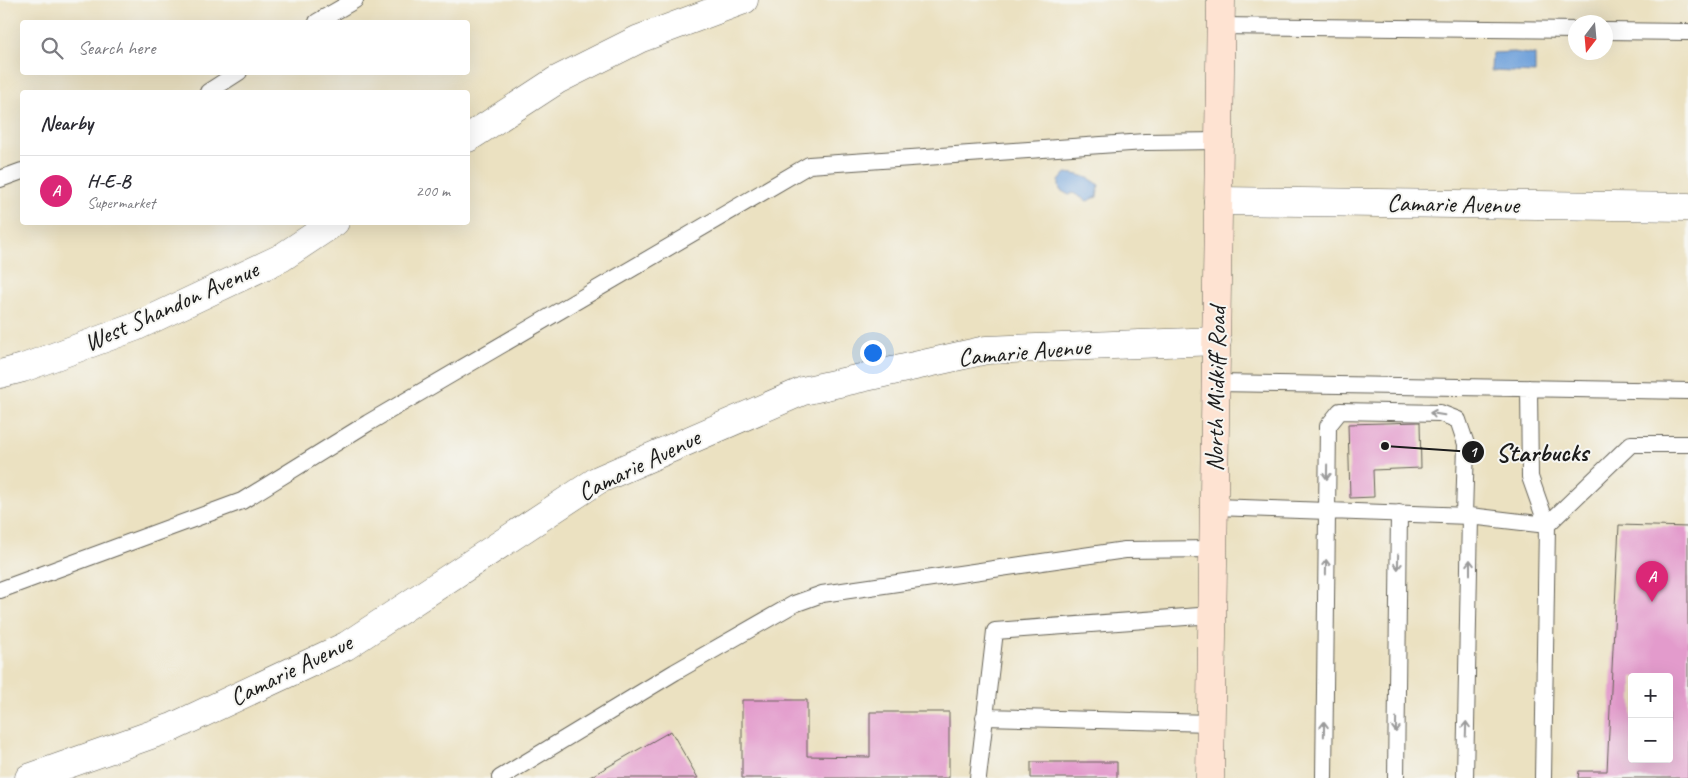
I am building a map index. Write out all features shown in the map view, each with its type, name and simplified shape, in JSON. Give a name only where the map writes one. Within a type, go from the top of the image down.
[{"type":"main road","name":"North Midkiff Road","points":[[1210,778],[1221,13]]},
{"type":"street","points":[[470,137],[557,80],[639,39],[744,0]]},
{"type":"street","name":"Camarie Avenue","points":[[1218,202],[1688,207]]},
{"type":"street","name":"West Shandon Avenue","points":[[0,374],[23,368],[135,328],[281,258],[330,225]]},
{"type":"street","name":"Camarie Avenue","points":[[29,778],[173,727],[346,646],[598,480],[804,390],[986,350],[1217,341]]},
{"type":"lane","points":[[320,20],[355,0]]},
{"type":"lane","points":[[1221,13],[1568,30]]},
{"type":"lane","points":[[1613,31],[1688,32]]},
{"type":"lane","points":[[211,90],[234,75]]},
{"type":"lane","points":[[0,590],[242,501],[368,423],[810,165],[1145,142],[1218,141]]},
{"type":"lane","points":[[0,178],[20,172]]},
{"type":"lane","points":[[1216,383],[1688,391]]},
{"type":"lane","points":[[1529,388],[1530,477],[1548,525],[1543,778]]},
{"type":"lane","points":[[1324,778],[1328,426],[1340,411],[1440,413],[1458,420],[1466,444],[1465,778]]},
{"type":"lane","points":[[1548,525],[1631,444],[1688,444]]},
{"type":"lane","points":[[1214,508],[1467,516],[1548,525]]},
{"type":"lane","points":[[1396,778],[1399,513]]},
{"type":"lane","points":[[500,778],[675,672],[794,604],[822,594],[1126,550],[1214,549]]},
{"type":"lane","points":[[978,778],[995,631],[1213,615]]},
{"type":"lane","points":[[984,717],[1211,723]]},
{"type":"water","points":[[1514,52],[1535,55],[1535,73],[1491,71],[1492,53]]},
{"type":"water","points":[[1066,173],[1084,176],[1099,185],[1097,197],[1087,201],[1073,193],[1069,195],[1060,190],[1059,181]]},
{"type":"building","points":[[1420,422],[1421,468],[1373,470],[1374,497],[1350,498],[1348,424]]},
{"type":"building","points":[[1619,525],[1688,527],[1688,778],[1578,778],[1579,771],[1607,771]]},
{"type":"building","points":[[742,700],[807,700],[807,756],[870,757],[870,712],[949,712],[949,778],[742,778]]},
{"type":"building","points":[[671,731],[698,778],[588,778]]},
{"type":"building","points":[[1031,762],[1117,762],[1117,778],[1031,778]]},
{"type":"place","name":"Starbucks","points":[[1385,446]]},
{"type":"place","name":"H-E-B","points":[[1652,602]]}]
